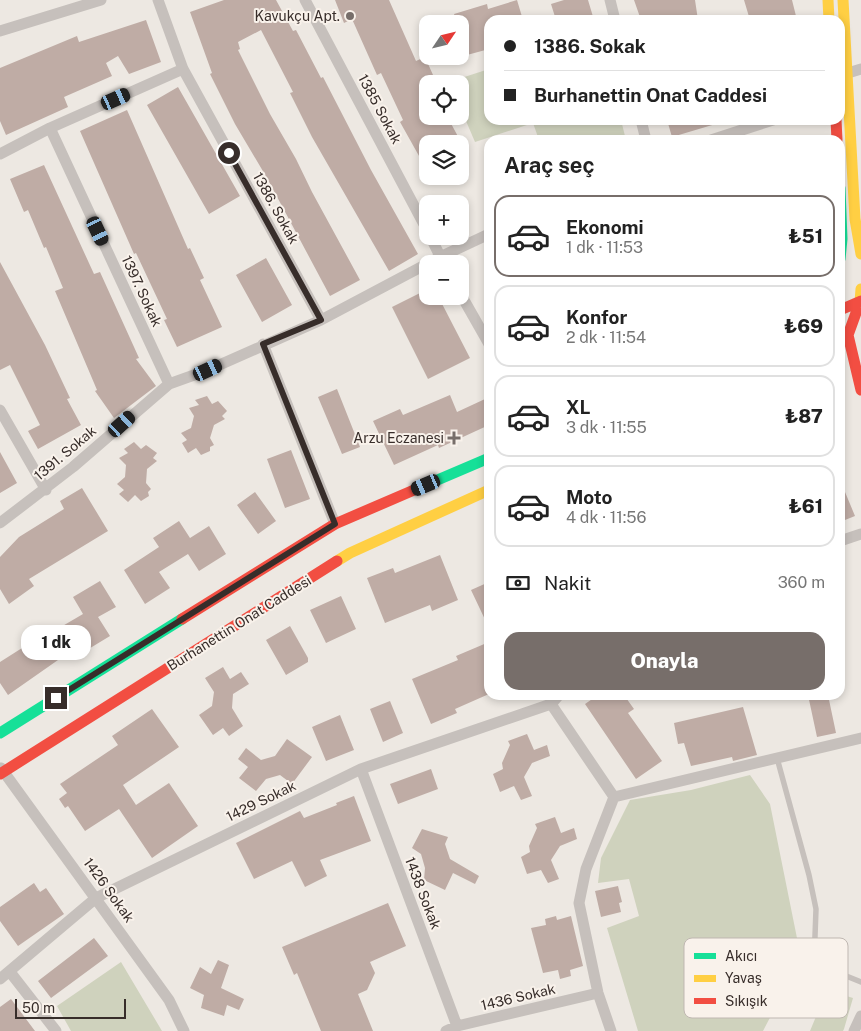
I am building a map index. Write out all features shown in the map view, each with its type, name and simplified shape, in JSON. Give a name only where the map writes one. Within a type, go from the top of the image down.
[{"type":"main road","points":[[828,0],[829,15]]},
{"type":"main road","points":[[843,0],[844,15]]},
{"type":"main road","points":[[845,29],[855,219],[861,254]]},
{"type":"main road","points":[[845,334],[860,301],[861,289]]},
{"type":"main road","points":[[845,308],[860,301]]},
{"type":"main road","points":[[845,336],[861,328]]},
{"type":"main road","points":[[845,339],[861,390]]},
{"type":"main road","points":[[0,733],[335,524],[484,460]]},
{"type":"main road","name":"Burhanettin Onat Caddesi","points":[[1,771],[350,553],[484,492]]},
{"type":"street","points":[[0,31],[101,0]]},
{"type":"street","name":"1386. Sokak","points":[[158,0],[183,69],[321,320]]},
{"type":"street","name":"1385 Sokak","points":[[305,0],[419,215]]},
{"type":"street","points":[[610,0],[614,15]]},
{"type":"street","points":[[0,154],[50,128],[183,69]]},
{"type":"street","points":[[848,73],[861,69]]},
{"type":"street","points":[[726,135],[758,125]]},
{"type":"street","name":"1397. Sokak","points":[[50,128],[169,384]]},
{"type":"street","name":"1391. Sokak","points":[[451,255],[484,237]]},
{"type":"street","name":"1391. Sokak","points":[[0,523],[46,490],[169,384],[208,370],[263,344],[321,320],[419,271]]},
{"type":"street","points":[[467,305],[484,335]]},
{"type":"street","points":[[263,344],[335,524]]},
{"type":"street","points":[[0,410],[46,490]]},
{"type":"street","points":[[845,539],[861,534]]},
{"type":"street","name":"1429 Sokak","points":[[0,979],[96,898],[361,769],[551,704],[555,700]]},
{"type":"street","points":[[551,704],[614,797]]},
{"type":"street","points":[[614,797],[861,738]]},
{"type":"street","name":"1438 Sokak","points":[[361,769],[452,1029]]},
{"type":"street","name":"1426 Sokak","points":[[1,771],[169,1000],[184,1031]]},
{"type":"street","points":[[611,1031],[598,993],[579,903],[586,869],[614,797]]},
{"type":"street","points":[[10,972],[56,1031]]},
{"type":"street","name":"1436 Sokak","points":[[452,1029],[598,993]]},
{"type":"street","points":[[854,1031],[861,1016]]},
{"type":"lane","points":[[777,758],[809,874],[816,909],[815,938]]},
{"type":"lane","points":[[848,976],[861,982]]},
{"type":"green space","points":[[484,71],[484,125],[527,125],[496,135],[484,135],[484,139],[475,142],[468,125],[469,76]]},
{"type":"green space","points":[[534,125],[622,125],[625,135],[537,135]]},
{"type":"green space","points":[[750,775],[770,804],[797,938],[684,938],[684,1018],[770,1018],[763,1031],[638,1031],[607,928],[639,916],[629,879],[598,883],[601,858],[630,800],[691,790]]},
{"type":"green space","points":[[121,962],[162,1031],[71,1031],[57,1006]]},
{"type":"green space","points":[[848,996],[853,998],[848,1015]]},
{"type":"green space","points":[[815,1018],[847,1018],[843,1031],[810,1031]]},
{"type":"building","points":[[224,0],[276,0],[293,31],[296,30],[321,78],[323,77],[371,170],[418,254],[389,271],[312,137],[290,93],[293,92],[261,30],[238,42],[240,49],[238,50],[270,114],[360,280],[330,296],[267,178],[235,124],[210,74],[212,73],[190,12]]},
{"type":"building","points":[[335,0],[389,0],[416,61],[419,60],[419,65],[429,65],[433,75],[419,75],[419,125],[452,125],[457,135],[419,135],[419,156],[400,122],[403,120],[381,73],[377,75],[352,19],[344,23]]},
{"type":"building","points":[[517,0],[522,15],[484,15],[484,50],[469,54],[469,15],[454,14],[487,4],[488,9]]},
{"type":"building","points":[[564,0],[588,0],[592,15],[554,15],[551,4]]},
{"type":"building","points":[[634,0],[695,0],[697,15],[639,15]]},
{"type":"building","points":[[744,0],[792,0],[796,15],[748,15]]},
{"type":"building","points":[[146,20],[161,62],[129,74],[118,56],[106,63],[112,76],[64,97],[68,107],[6,135],[0,121],[0,68],[77,36],[79,42]]},
{"type":"building","points":[[178,87],[240,196],[209,214],[147,105]]},
{"type":"building","points":[[127,110],[188,249],[190,248],[204,278],[200,280],[222,327],[177,347],[164,320],[167,319],[136,253],[134,254],[80,131]]},
{"type":"building","points":[[668,125],[712,125],[679,135],[671,135]]},
{"type":"building","points":[[44,165],[94,274],[100,272],[139,358],[136,359],[156,386],[114,418],[95,391],[97,390],[55,291],[63,288],[46,247],[44,248],[28,210],[24,212],[10,179]]},
{"type":"building","points":[[266,258],[292,305],[262,322],[236,275]]},
{"type":"building","points":[[0,262],[45,345],[70,398],[67,399],[81,425],[38,449],[28,431],[40,425],[10,365],[0,370]]},
{"type":"building","points":[[419,294],[419,305],[443,305],[470,358],[428,379],[392,307]]},
{"type":"building","points":[[337,389],[360,447],[342,454],[318,397]]},
{"type":"building","points":[[450,395],[457,412],[484,399],[484,427],[439,448],[438,445],[394,465],[373,421],[400,409],[403,415]]},
{"type":"building","points":[[207,396],[212,404],[218,401],[227,411],[222,416],[225,419],[214,425],[210,438],[214,445],[210,447],[210,451],[201,455],[196,448],[188,453],[182,443],[187,440],[181,433],[191,428],[194,416],[189,408],[199,405],[195,400]]},
{"type":"building","points":[[134,442],[141,449],[146,445],[157,453],[153,458],[157,461],[147,469],[146,483],[151,489],[148,492],[149,496],[141,501],[135,495],[128,502],[119,494],[124,490],[117,484],[125,477],[126,465],[119,458],[128,453],[124,449]]},
{"type":"building","points":[[291,450],[310,499],[285,508],[267,459]]},
{"type":"building","points":[[0,452],[17,483],[0,493]]},
{"type":"building","points":[[82,488],[108,531],[29,579],[34,586],[9,604],[0,589],[0,557],[19,537],[64,509],[60,501]]},
{"type":"building","points":[[255,492],[276,521],[258,534],[237,505]]},
{"type":"building","points":[[845,492],[855,516],[845,520]]},
{"type":"building","points":[[179,521],[190,538],[209,526],[226,554],[199,571],[188,554],[159,572],[170,588],[145,604],[124,570],[159,547],[153,538]]},
{"type":"building","points":[[440,555],[458,600],[432,611],[430,605],[385,623],[367,578],[393,568],[395,573]]},
{"type":"building","points":[[100,581],[116,607],[98,617],[110,636],[82,653],[78,646],[8,695],[0,683],[0,662],[52,629],[54,631],[83,614],[73,597]]},
{"type":"building","points":[[484,584],[484,617],[471,590]]},
{"type":"building","points":[[341,596],[356,629],[326,643],[310,610]]},
{"type":"building","points":[[290,626],[308,658],[308,662],[286,675],[266,640]]},
{"type":"building","points":[[484,644],[484,696],[455,709],[457,713],[431,724],[412,679],[458,660],[456,656]]},
{"type":"building","points":[[223,667],[230,679],[241,672],[249,684],[233,694],[232,708],[243,726],[229,736],[223,728],[213,735],[199,715],[212,706],[214,692],[205,678]]},
{"type":"building","points":[[591,700],[628,700],[634,709],[628,713],[662,761],[636,779],[585,704]]},
{"type":"building","points":[[809,700],[829,700],[836,733],[817,737]]},
{"type":"building","points":[[390,701],[403,733],[383,742],[370,709]]},
{"type":"building","points":[[743,707],[757,755],[733,761],[732,757],[691,766],[684,743],[678,744],[674,723]]},
{"type":"building","points":[[152,709],[179,747],[123,785],[136,805],[169,783],[198,826],[152,858],[119,809],[85,831],[68,806],[65,808],[59,799],[67,793],[60,784],[118,745],[112,736]]},
{"type":"building","points":[[340,715],[354,750],[326,761],[312,727]]},
{"type":"building","points":[[527,734],[534,750],[547,745],[550,756],[532,763],[524,777],[532,796],[521,800],[514,786],[500,792],[493,774],[503,769],[502,763],[510,745],[508,741]]},
{"type":"building","points":[[287,739],[312,757],[292,784],[280,775],[266,779],[256,791],[239,778],[248,767],[238,759],[246,748],[261,760],[275,756]]},
{"type":"building","points":[[431,769],[438,789],[398,804],[390,784]]},
{"type":"building","points":[[354,796],[371,841],[320,860],[327,876],[305,887],[292,861],[254,879],[236,843],[300,811],[304,818]]},
{"type":"building","points":[[555,817],[561,833],[574,828],[577,839],[560,846],[551,860],[559,879],[548,883],[541,870],[527,874],[521,857],[530,852],[529,846],[537,828],[535,824]]},
{"type":"building","points":[[422,829],[448,837],[445,844],[450,859],[479,876],[475,884],[453,873],[445,890],[424,880],[425,868],[421,854],[412,848]]},
{"type":"building","points":[[34,883],[40,892],[46,888],[64,914],[18,946],[0,921],[0,907]]},
{"type":"building","points":[[618,886],[622,902],[619,903],[621,912],[601,917],[595,891]]},
{"type":"building","points":[[388,903],[406,946],[370,962],[375,973],[367,990],[358,994],[373,1031],[321,1031],[297,973],[294,975],[282,947]]},
{"type":"building","points":[[556,916],[557,920],[571,916],[583,966],[570,970],[571,976],[560,979],[558,970],[543,973],[531,928],[546,925],[545,919]]},
{"type":"building","points":[[94,938],[108,956],[51,998],[38,981]]},
{"type":"building","points":[[218,960],[229,965],[221,988],[244,999],[239,1010],[227,1005],[224,1016],[201,1008],[204,995],[190,988],[200,967],[211,974]]},
{"type":"building","points":[[11,999],[35,1031],[0,1031],[0,1007]]},
{"type":"traffic: fast","points":[[414,490],[484,460]]},
{"type":"traffic: fast","points":[[0,733],[182,619]]},
{"type":"traffic: slow","points":[[828,0],[829,15]]},
{"type":"traffic: slow","points":[[843,0],[844,15]]},
{"type":"traffic: slow","points":[[845,36],[855,219],[861,254]]},
{"type":"traffic: slow","points":[[860,302],[861,289]]},
{"type":"traffic: slow","points":[[337,561],[350,553],[484,492]]},
{"type":"traffic: jam","points":[[836,125],[837,135]]},
{"type":"traffic: jam","points":[[845,308],[861,301]]},
{"type":"traffic: jam","points":[[860,302],[848,335],[861,390]]},
{"type":"traffic: jam","points":[[182,619],[335,524],[414,490]]},
{"type":"traffic: jam","points":[[0,774],[337,561]]},
{"type":"place","name":"Kavukçu Apt.","points":[[350,16]]},
{"type":"place","name":"Arzu Eczanesi","points":[[454,438]]},
{"type":"route","points":[[56,698],[335,524],[263,344],[321,320],[229,153]]}]
